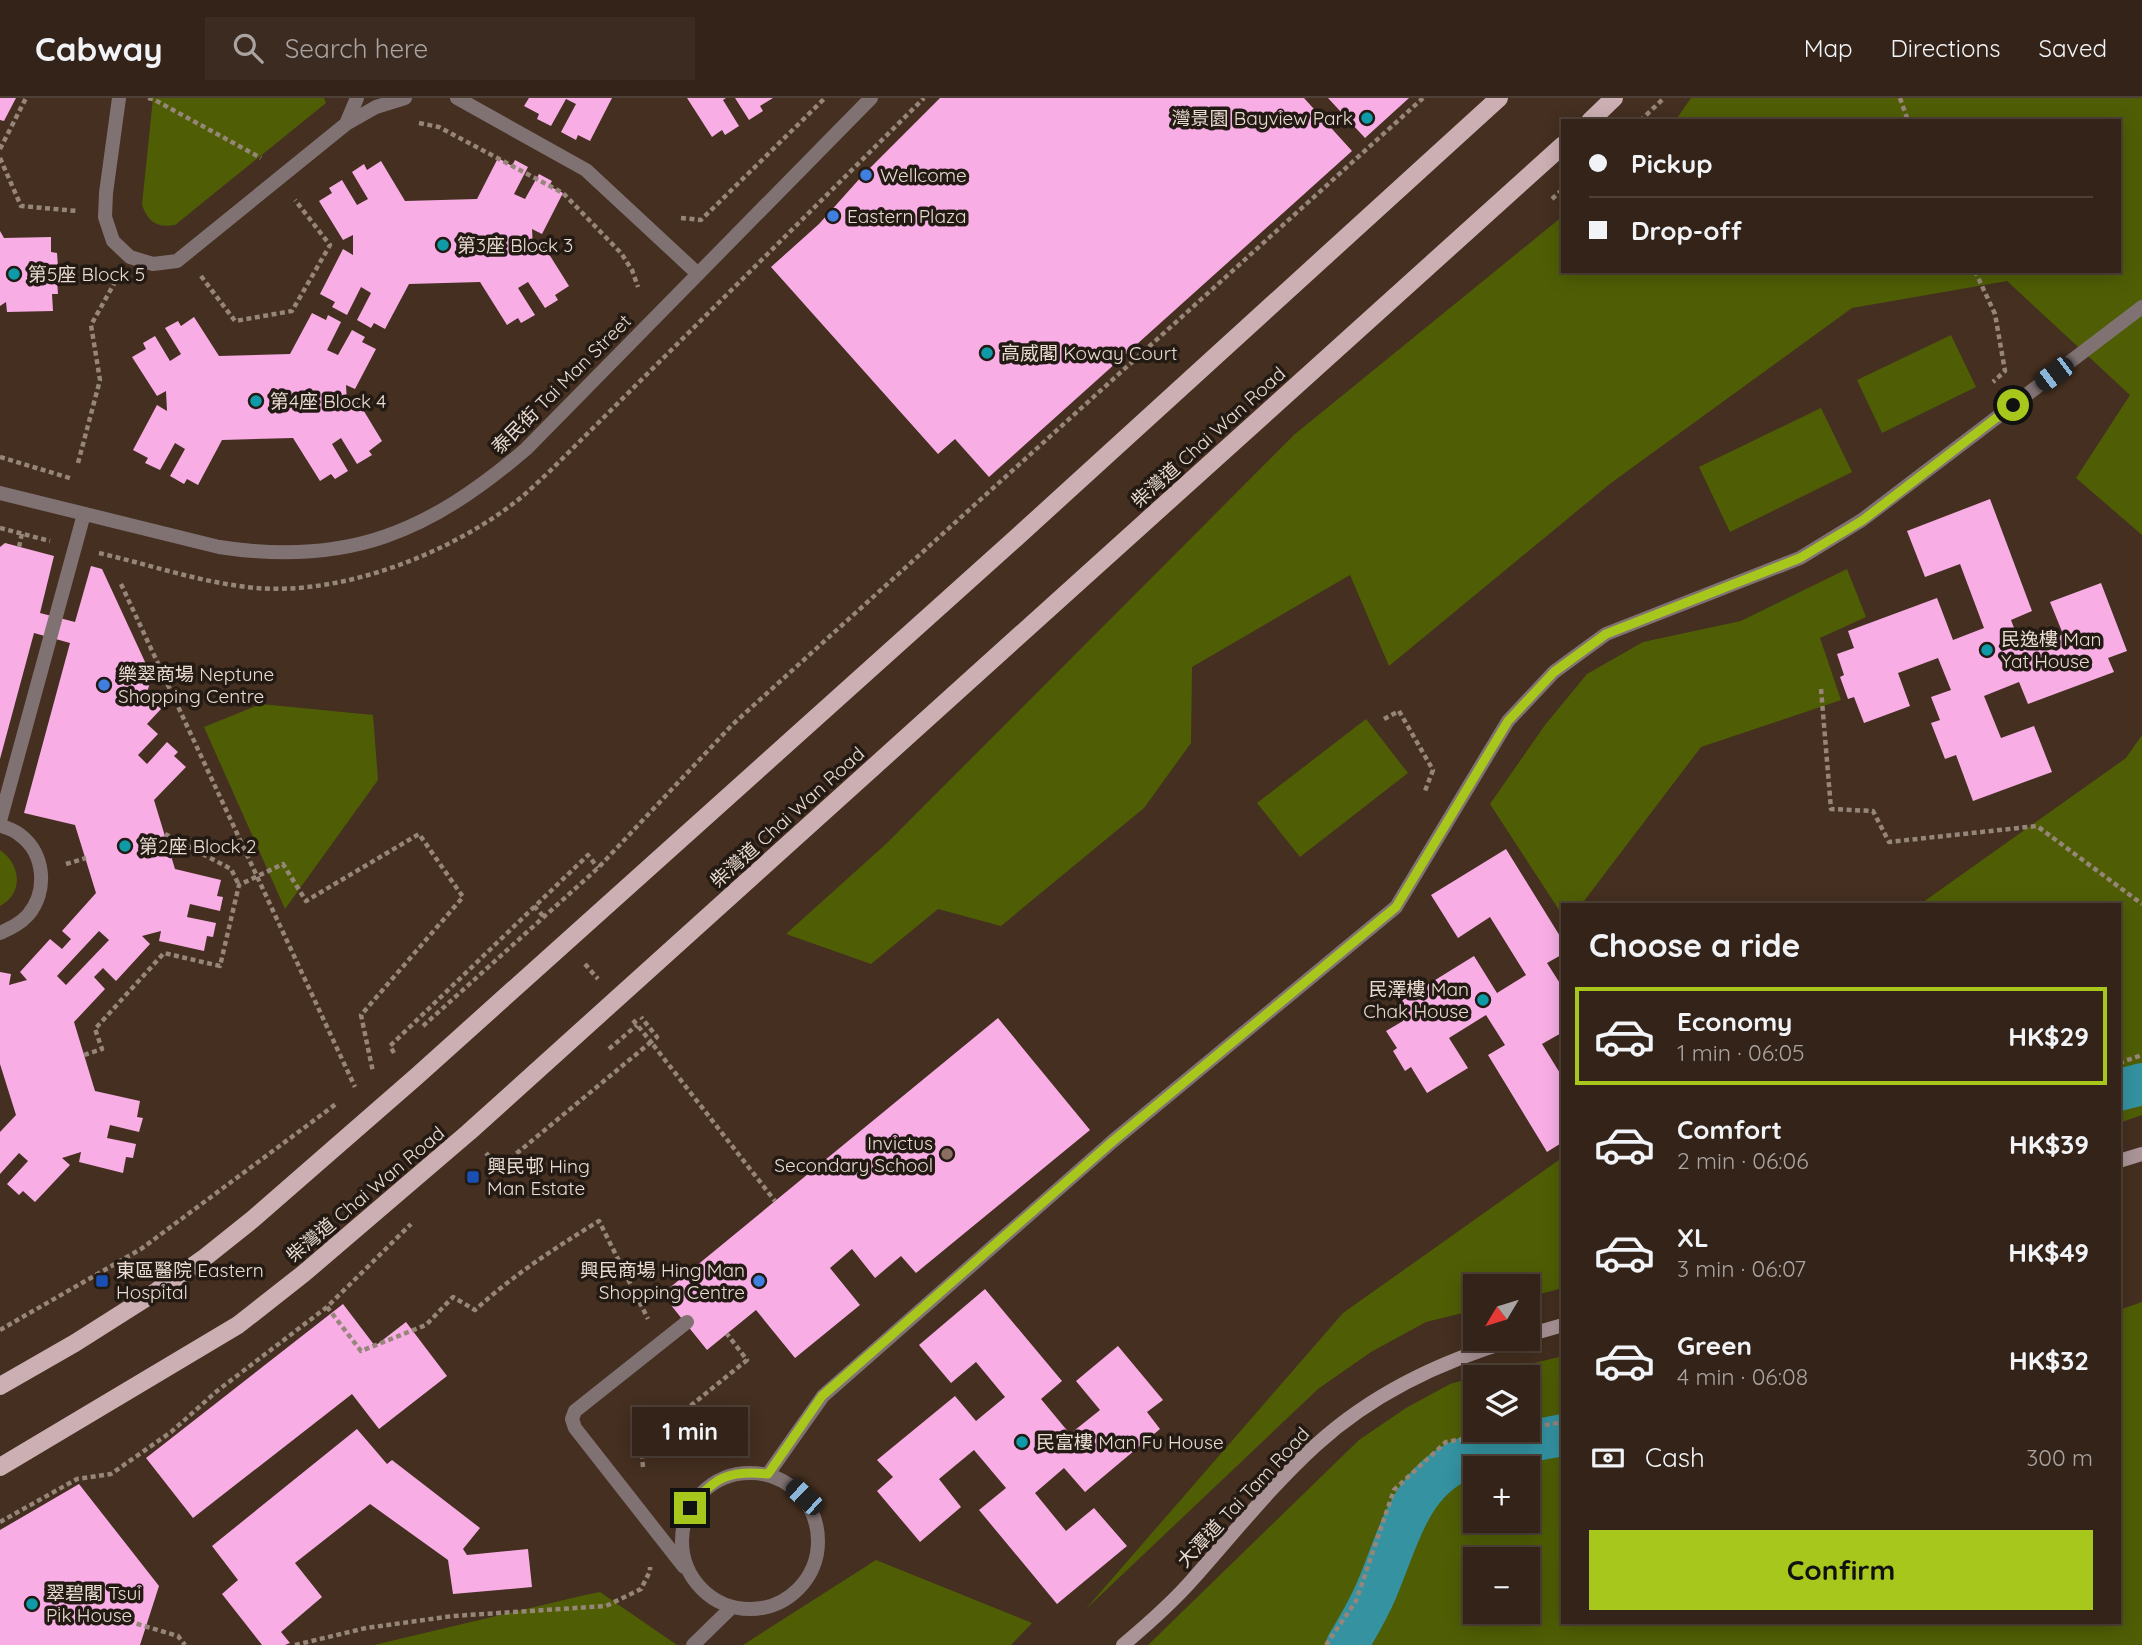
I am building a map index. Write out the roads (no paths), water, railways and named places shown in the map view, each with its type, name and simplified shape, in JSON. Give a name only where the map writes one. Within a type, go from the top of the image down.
[{"type":"main road","points":[[0,1386],[157,1292],[253,1219],[417,1076],[1016,538],[1499,98]]},
{"type":"main road","points":[[1592,119],[1614,98]]},
{"type":"main road","name":"柴灣道 Chai Wan Road","points":[[0,1467],[238,1325],[313,1265],[469,1132],[1561,147]]},
{"type":"main road","points":[[2121,1160],[2142,1154]]},
{"type":"main road","points":[[1540,1332],[1561,1326]]},
{"type":"main road","name":"大潭道 Tai Tam Road","points":[[1124,1645],[1191,1582],[1316,1445],[1383,1396],[1443,1364],[1476,1351]]},
{"type":"street","points":[[119,98],[105,217],[113,241],[130,257],[153,264],[177,261],[346,124],[376,107],[405,98]]},
{"type":"street","points":[[346,124],[357,98]]},
{"type":"street","points":[[444,98],[463,101],[586,170],[698,274]]},
{"type":"street","name":"泰民街 Tai Man Street","points":[[0,494],[219,547],[273,553],[339,550],[380,539],[419,524],[493,478],[526,449],[872,98]]},
{"type":"street","points":[[768,1474],[822,1396],[1113,1141],[1396,907],[1508,721],[1554,672],[1606,634],[1800,558],[1863,520],[2142,307]]},
{"type":"street","points":[[0,933],[17,925],[29,914],[38,898],[42,881],[40,864],[33,848],[20,834],[0,823],[84,514]]},
{"type":"street","points":[[687,1322],[575,1411],[572,1419],[576,1428],[626,1493],[702,1589],[716,1600],[732,1607],[754,1609],[775,1605],[794,1594],[808,1578],[817,1559],[819,1538],[814,1516],[804,1497],[788,1483],[768,1474],[745,1472],[723,1477],[704,1490],[690,1508],[682,1530],[683,1553],[691,1575]]},
{"type":"street","points":[[693,1645],[732,1607]]},
{"type":"waterway","points":[[2121,1089],[2142,1084]]},
{"type":"waterway","points":[[1347,1645],[1374,1596],[1407,1516],[1428,1485],[1442,1472],[1471,1456],[1561,1435]]},
{"type":"place","name":"灣景園 Bayview Park","points":[[1367,118]]},
{"type":"place","name":"Wellcome","points":[[866,175]]},
{"type":"place","name":"Eastern Plaza","points":[[833,216]]},
{"type":"place","name":"第3座 Block 3","points":[[443,245]]},
{"type":"place","name":"第5座 Block 5","points":[[14,274]]},
{"type":"place","name":"高威閣 Koway Court","points":[[987,353]]},
{"type":"place","name":"第4座 Block 4","points":[[256,401]]},
{"type":"place","name":"民逸樓 Man Yat House","points":[[1987,650]]},
{"type":"place","name":"樂翠商場 Neptune Shopping Centre","points":[[104,685]]},
{"type":"place","name":"第2座 Block 2","points":[[125,846]]},
{"type":"place","name":"民澤樓 Man Chak House","points":[[1483,1000]]},
{"type":"place","name":"Invictus Secondary School","points":[[947,1154]]},
{"type":"place","name":"興民邨 Hing Man Estate","points":[[473,1177]]},
{"type":"place","name":"東區醫院 Eastern Hospital","points":[[102,1281]]},
{"type":"place","name":"興民商場 Hing Man Shopping Centre","points":[[759,1281]]},
{"type":"place","name":"民富樓 Man Fu House","points":[[1022,1442]]},
{"type":"place","name":"翠碧閣 Tsui Pik House","points":[[32,1604]]}]
